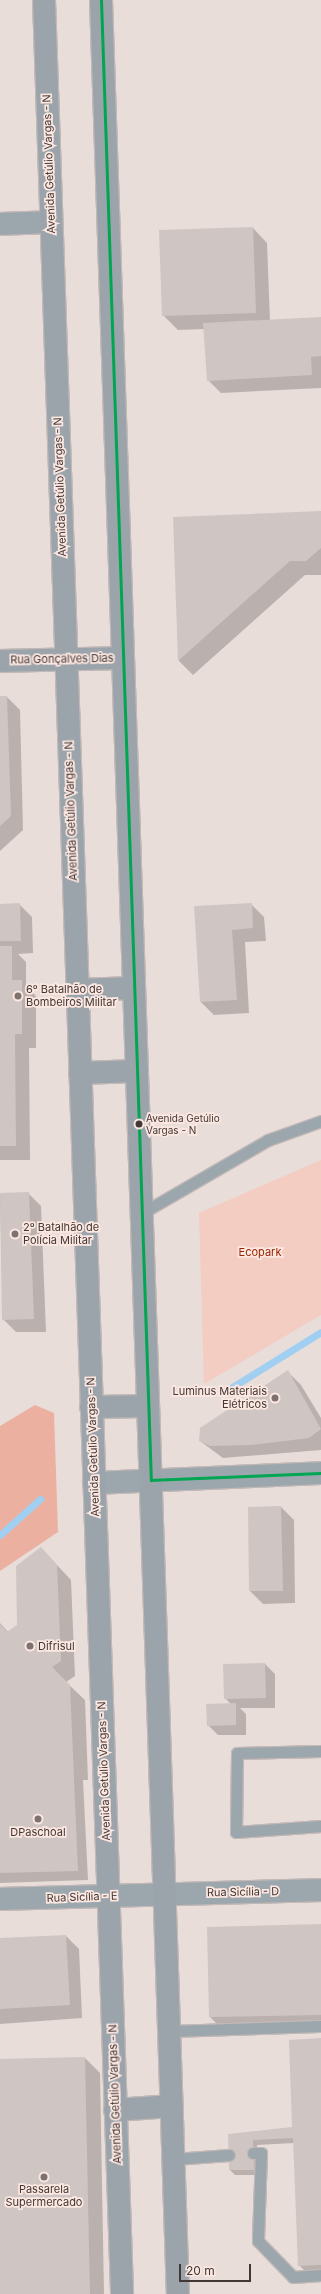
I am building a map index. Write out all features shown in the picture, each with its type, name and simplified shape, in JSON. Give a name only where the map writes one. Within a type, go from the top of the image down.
[{"type":"street","name":"Avenida Getúlio Vargas - N","points":[[44,0],[122,2294]]},
{"type":"street","points":[[101,0],[178,2294]]},
{"type":"street","points":[[0,224],[51,222]]},
{"type":"street","name":"Rua Gonçalves Dias","points":[[0,661],[123,658]]},
{"type":"street","points":[[77,990],[134,988]]},
{"type":"street","points":[[80,1073],[137,1071]]},
{"type":"street","points":[[91,1408],[148,1406]]},
{"type":"street","points":[[94,1483],[321,1473]]},
{"type":"street","name":"Rua Sicília - D","points":[[165,1894],[321,1890]]},
{"type":"street","name":"Rua Sicília - E","points":[[0,1899],[165,1894]]},
{"type":"street","points":[[115,2110],[172,2106]]},
{"type":"lane","points":[[142,1213],[268,1140],[321,1121]]},
{"type":"lane","points":[[321,1751],[237,1754],[236,1832],[321,1826]]},
{"type":"lane","points":[[170,2031],[321,2026]]},
{"type":"lane","points":[[253,2153],[261,2153],[258,2241],[293,2277],[321,2275]]},
{"type":"lane","points":[[174,2159],[229,2155]]},
{"type":"green space","name":"Ecopark","points":[[321,1160],[321,1315],[204,1384],[199,1213]]},
{"type":"shaded area","points":[[35,1405],[54,1413],[58,1532],[0,1571],[0,1426]]},
{"type":"building","points":[[253,227],[256,313],[162,316],[159,230]]},
{"type":"building","points":[[321,317],[321,356],[311,357],[312,375],[207,381],[203,323]]},
{"type":"building","points":[[321,511],[321,548],[306,561],[290,561],[178,661],[173,517]]},
{"type":"building","points":[[0,696],[7,696],[11,816],[0,826]]},
{"type":"building","points":[[20,903],[21,941],[0,941],[0,904]]},
{"type":"building","points":[[252,903],[253,928],[232,930],[237,1000],[200,1002],[194,906]]},
{"type":"building","points":[[0,946],[12,946],[12,980],[22,980],[22,1034],[15,1034],[16,1146],[0,1146]]},
{"type":"building","name":"2º Batalhão de Polícia Militar","points":[[29,1192],[34,1319],[2,1320],[0,1193]]},
{"type":"building","name":"Luminus Materiais Elétricos","points":[[288,1370],[321,1429],[309,1438],[251,1445],[210,1446],[199,1441],[200,1428]]},
{"type":"building","points":[[281,1506],[283,1591],[249,1591],[248,1507]]},
{"type":"building","name":"Difrisul","points":[[41,1547],[57,1565],[61,1661],[52,1667],[70,1685],[78,1871],[0,1873],[0,1624],[7,1632],[17,1625],[16,1566]]},
{"type":"building","points":[[265,1663],[266,1698],[224,1699],[223,1664]]},
{"type":"building","points":[[236,1703],[236,1725],[207,1726],[206,1704]]},
{"type":"building","points":[[321,1924],[321,2015],[209,2017],[207,1927]]},
{"type":"building","points":[[66,1935],[70,2005],[0,2009],[0,1938]]},
{"type":"building","points":[[321,2038],[321,2265],[298,2266],[293,2138],[253,2140],[254,2170],[229,2170],[228,2134],[292,2127],[289,2040]]},
{"type":"building","name":"Passarela Supermercado","points":[[85,2057],[90,2294],[0,2294],[0,2059]]},
{"type":"waterway","points":[[229,1389],[321,1332]]},
{"type":"waterway","points":[[0,1535],[40,1499]]},
{"type":"transit line","points":[[101,0],[151,1480],[321,1473]]},
{"type":"place","name":"6º Batalhão de Bombeiros Militar","points":[[18,996]]},
{"type":"place","name":"Avenida Getúlio Vargas - N","points":[[139,1124]]},
{"type":"place","name":"2º Batalhão de Polícia Militar","points":[[15,1234]]},
{"type":"place","name":"Luminus Materiais Elétricos","points":[[275,1398]]},
{"type":"place","name":"Difrisul","points":[[30,1646]]},
{"type":"place","name":"DPaschoal","points":[[38,1819]]},
{"type":"place","name":"Passarela Supermercado","points":[[44,2177]]}]
